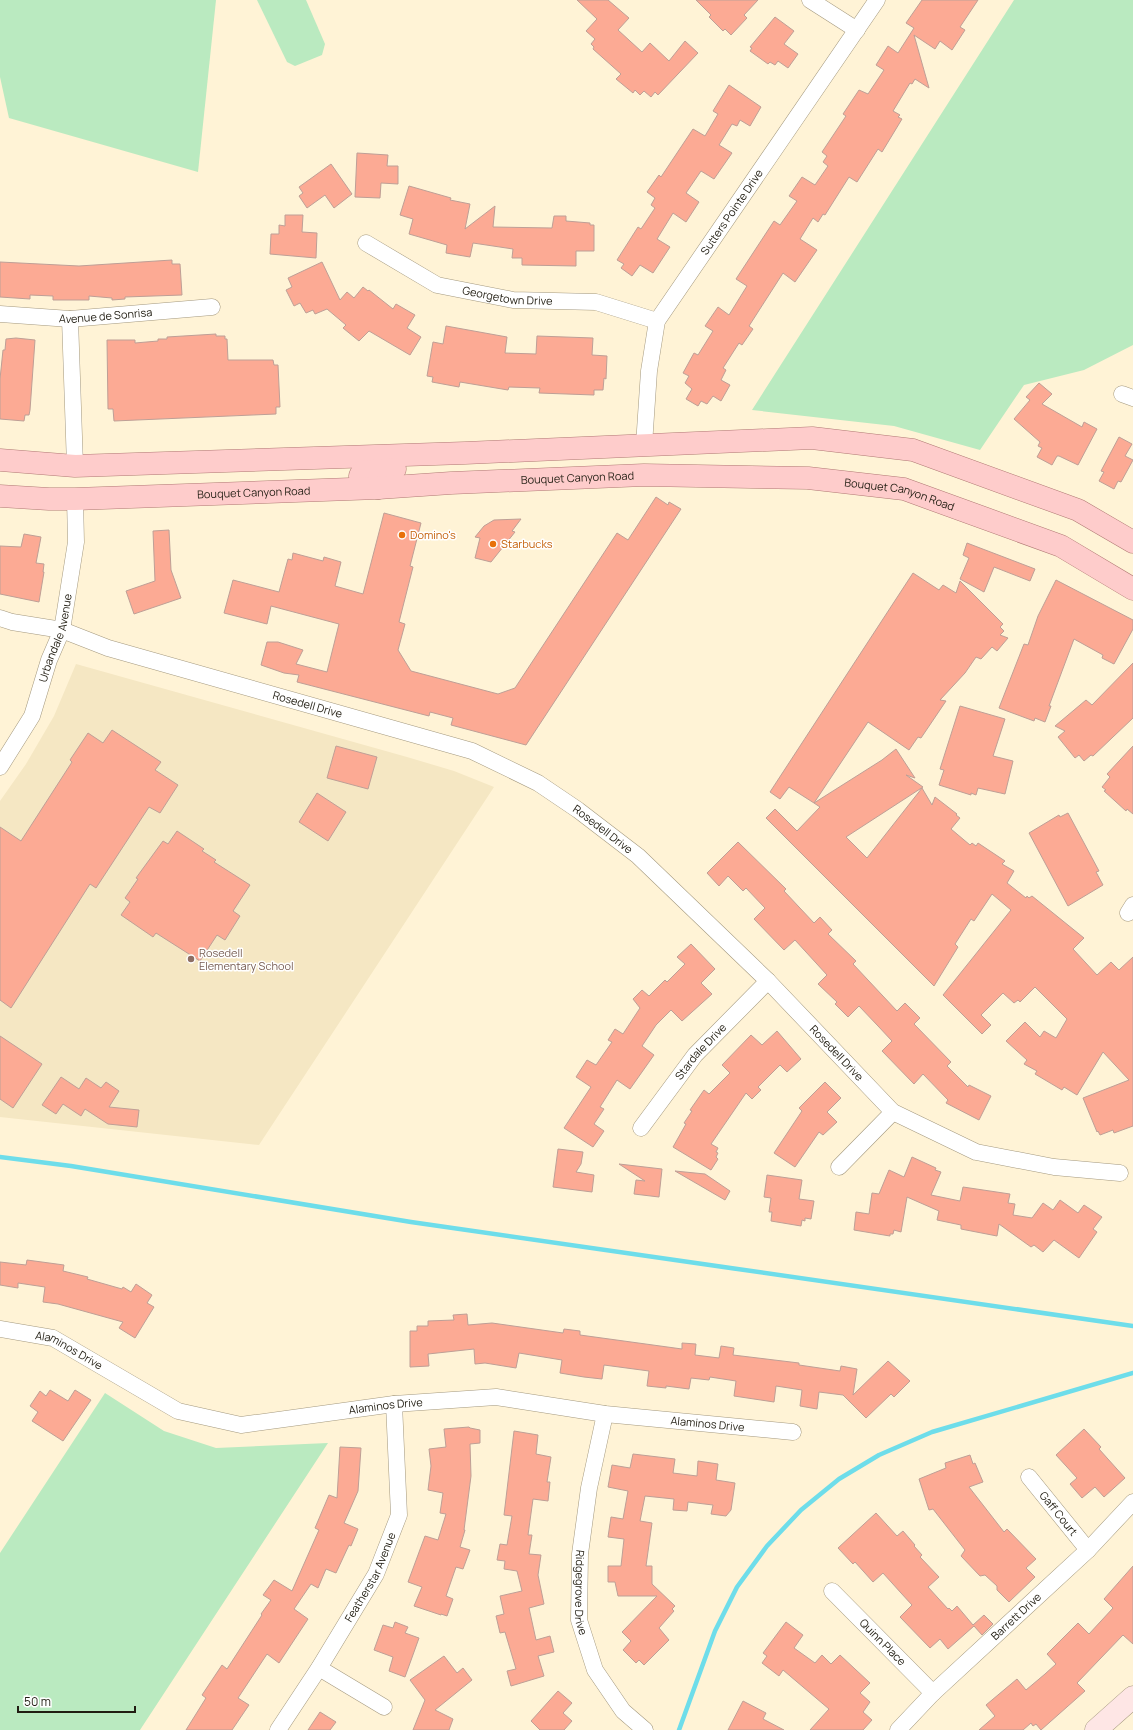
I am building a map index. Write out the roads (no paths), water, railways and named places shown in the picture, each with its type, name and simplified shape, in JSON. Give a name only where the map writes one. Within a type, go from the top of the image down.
[{"type":"main road","points":[[0,460],[76,466],[812,438],[913,450],[1078,510],[1133,542]]},
{"type":"main road","points":[[644,445],[644,475]]},
{"type":"main road","points":[[378,488],[362,480],[360,476],[362,472],[513,464],[551,449]]},
{"type":"main road","points":[[75,499],[76,466]]},
{"type":"main road","name":"Bouquet Canyon Road","points":[[0,496],[75,499],[378,488],[451,483],[644,475],[808,478],[904,489],[1061,546],[1133,589]]},
{"type":"main road","points":[[1096,1730],[1133,1697]]},
{"type":"street","points":[[810,0],[857,30]]},
{"type":"street","name":"Sutters Pointe Drive","points":[[644,445],[649,371],[657,321],[877,0]]},
{"type":"street","name":"Georgetown Drive","points":[[366,243],[437,284],[513,300],[596,302],[657,321]]},
{"type":"street","name":"Avenue de Sonrisa","points":[[0,314],[70,319],[212,307]]},
{"type":"street","points":[[70,319],[76,466]]},
{"type":"street","name":"Urbandale Avenue","points":[[0,767],[32,716],[49,660],[62,630],[76,542],[75,499]]},
{"type":"street","name":"Rosedell Drive","points":[[0,618],[12,622],[62,630],[108,648],[472,751],[538,783],[578,810],[638,856],[768,981],[893,1112],[976,1152],[1054,1167],[1120,1172]]},
{"type":"street","name":"Stardale Drive","points":[[641,1128],[694,1056],[768,981]]},
{"type":"street","points":[[839,1167],[893,1112]]},
{"type":"street","name":"Alaminos Drive","points":[[0,1329],[53,1338],[178,1411],[241,1425],[394,1404],[496,1397],[606,1414],[793,1432]]},
{"type":"street","name":"Featherstar Avenue","points":[[278,1730],[319,1668],[376,1574],[399,1515],[394,1404]]},
{"type":"street","name":"Ridgegrove Drive","points":[[606,1414],[589,1488],[581,1547],[579,1620],[595,1670],[623,1711],[645,1730]]},
{"type":"street","name":"Gaff Court","points":[[1029,1477],[1088,1550]]},
{"type":"street","name":"Barrett Drive","points":[[898,1730],[933,1693],[1088,1550],[1133,1502]]},
{"type":"street","name":"Quinn Place","points":[[832,1591],[933,1693]]},
{"type":"street","points":[[319,1668],[384,1707]]},
{"type":"waterway","points":[[0,1157],[71,1166],[411,1222],[1133,1326]]},
{"type":"waterway","points":[[679,1730],[715,1631],[737,1587],[767,1546],[801,1510],[839,1479],[879,1455],[932,1432],[1133,1373]]},
{"type":"place","name":"Domino's","points":[[402,535]]},
{"type":"place","name":"Starbucks","points":[[493,544]]},
{"type":"place","name":"Rosedell Elementary School","points":[[191,959]]}]
